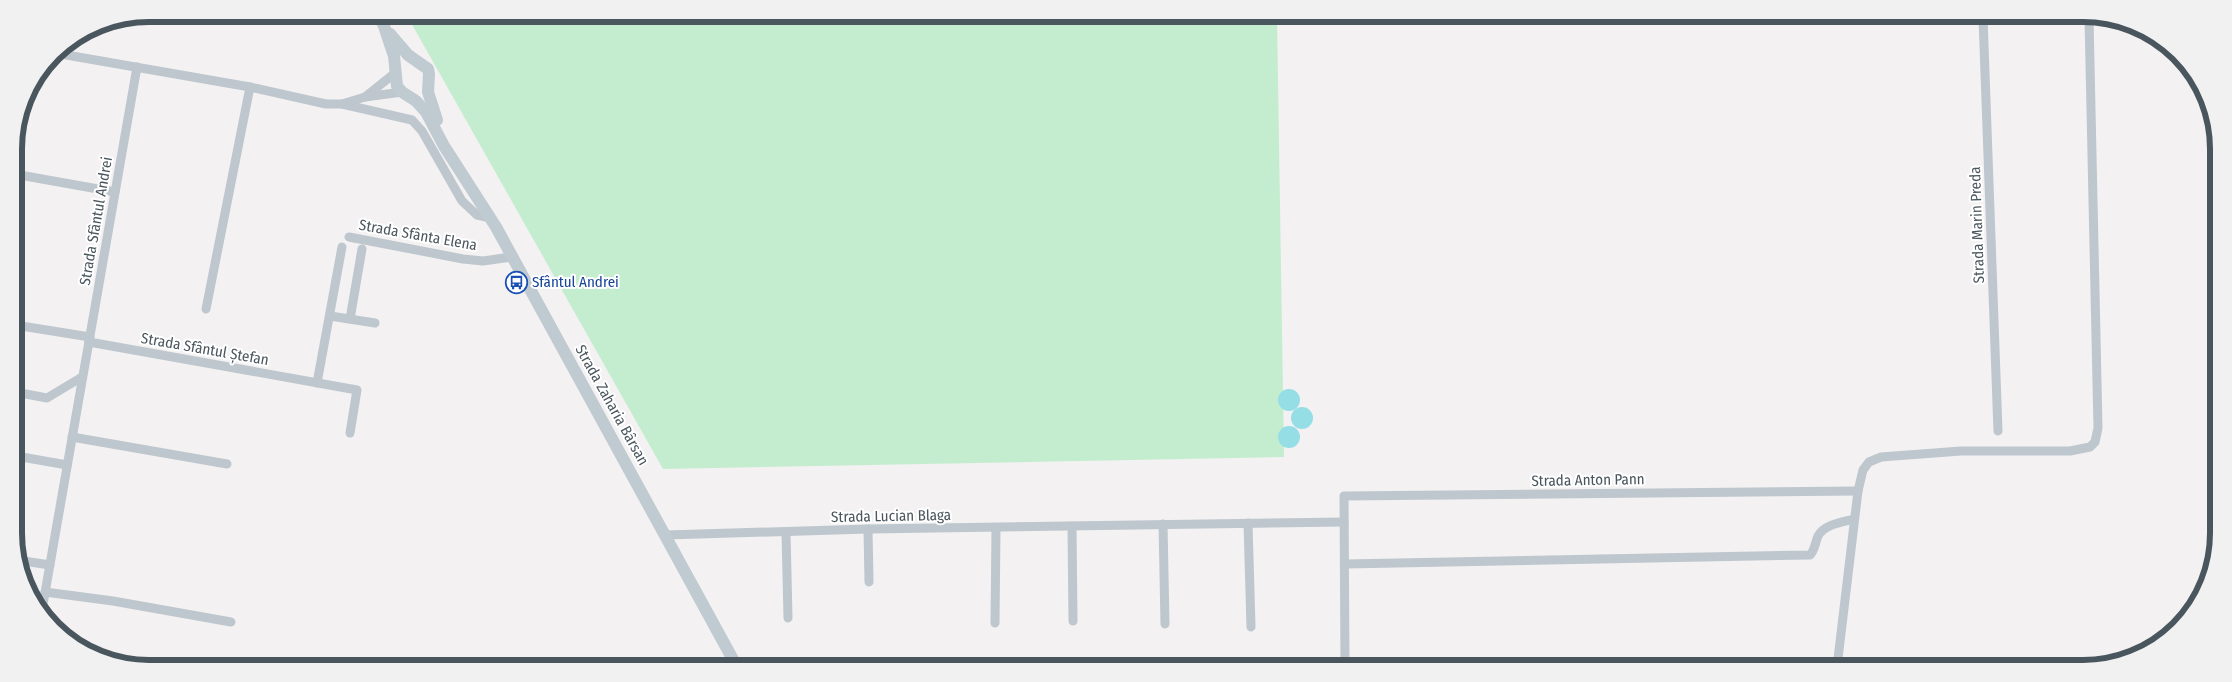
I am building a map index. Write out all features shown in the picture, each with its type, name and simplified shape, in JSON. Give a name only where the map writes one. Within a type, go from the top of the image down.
[{"type":"main road","points":[[381,22],[393,52],[396,86],[426,112],[456,164]]},
{"type":"main road","points":[[383,22],[414,60],[428,69],[430,80],[422,92],[406,93]]},
{"type":"main road","points":[[396,71],[405,61],[414,60]]},
{"type":"main road","points":[[428,85],[434,111],[456,164]]},
{"type":"main road","name":"Strada Zaharia Bârsan","points":[[456,164],[491,218],[733,660]]},
{"type":"street","name":"Strada Marin Preda","points":[[1983,22],[1998,431]]},
{"type":"street","points":[[1837,659],[1858,491],[1863,470],[1869,462],[1881,457],[1961,451],[2070,451],[2090,447],[2095,442],[2098,418],[2089,23]]},
{"type":"street","points":[[65,55],[250,87],[316,102],[342,104],[412,120],[422,131],[462,201],[477,215],[491,218]]},
{"type":"street","name":"Strada Sfântul Andrei","points":[[43,601],[137,67]]},
{"type":"street","points":[[365,97],[396,71]]},
{"type":"street","points":[[206,309],[250,87]]},
{"type":"street","points":[[342,104],[365,97],[406,93]]},
{"type":"street","points":[[23,176],[115,192]]},
{"type":"street","name":"Strada Sfânta Elena","points":[[349,237],[483,261],[511,257]]},
{"type":"street","points":[[317,383],[342,247]]},
{"type":"street","points":[[350,319],[362,249]]},
{"type":"street","points":[[330,316],[375,323]]},
{"type":"street","name":"Strada Sfântul Ștefan","points":[[23,327],[357,390],[350,434]]},
{"type":"street","points":[[22,393],[48,398],[82,377]]},
{"type":"street","points":[[72,437],[227,464]]},
{"type":"street","points":[[22,457],[67,464]]},
{"type":"street","name":"Strada Anton Pann","points":[[1344,522],[1344,496],[1858,491]]},
{"type":"street","points":[[1344,564],[1810,555],[1818,535],[1823,530],[1854,518]]},
{"type":"street","points":[[1344,522],[1344,659]]},
{"type":"street","name":"Strada Lucian Blaga","points":[[666,535],[868,529],[1344,522]]},
{"type":"street","points":[[1248,523],[1251,627]]},
{"type":"street","points":[[1163,524],[1165,624]]},
{"type":"street","points":[[1072,526],[1073,622]]},
{"type":"street","points":[[995,623],[996,528]]},
{"type":"street","points":[[868,529],[869,582]]},
{"type":"street","points":[[786,532],[788,618]]},
{"type":"street","points":[[26,561],[50,565]]},
{"type":"street","points":[[45,592],[112,601],[231,622]]},
{"type":"green space","points":[[411,22],[1277,22],[1284,457],[663,469]]},
{"type":"water","points":[[1289,389],[1297,392],[1300,400],[1297,408],[1289,411],[1281,408],[1278,400],[1281,392]]},
{"type":"water","points":[[1302,407],[1310,410],[1313,418],[1310,426],[1302,429],[1294,426],[1291,418],[1294,410]]},
{"type":"water","points":[[1289,426],[1299,433],[1300,437],[1293,447],[1289,448],[1279,441],[1278,437],[1285,427]]},
{"type":"place","name":"Sfântul Andrei","points":[[516,282]]}]
